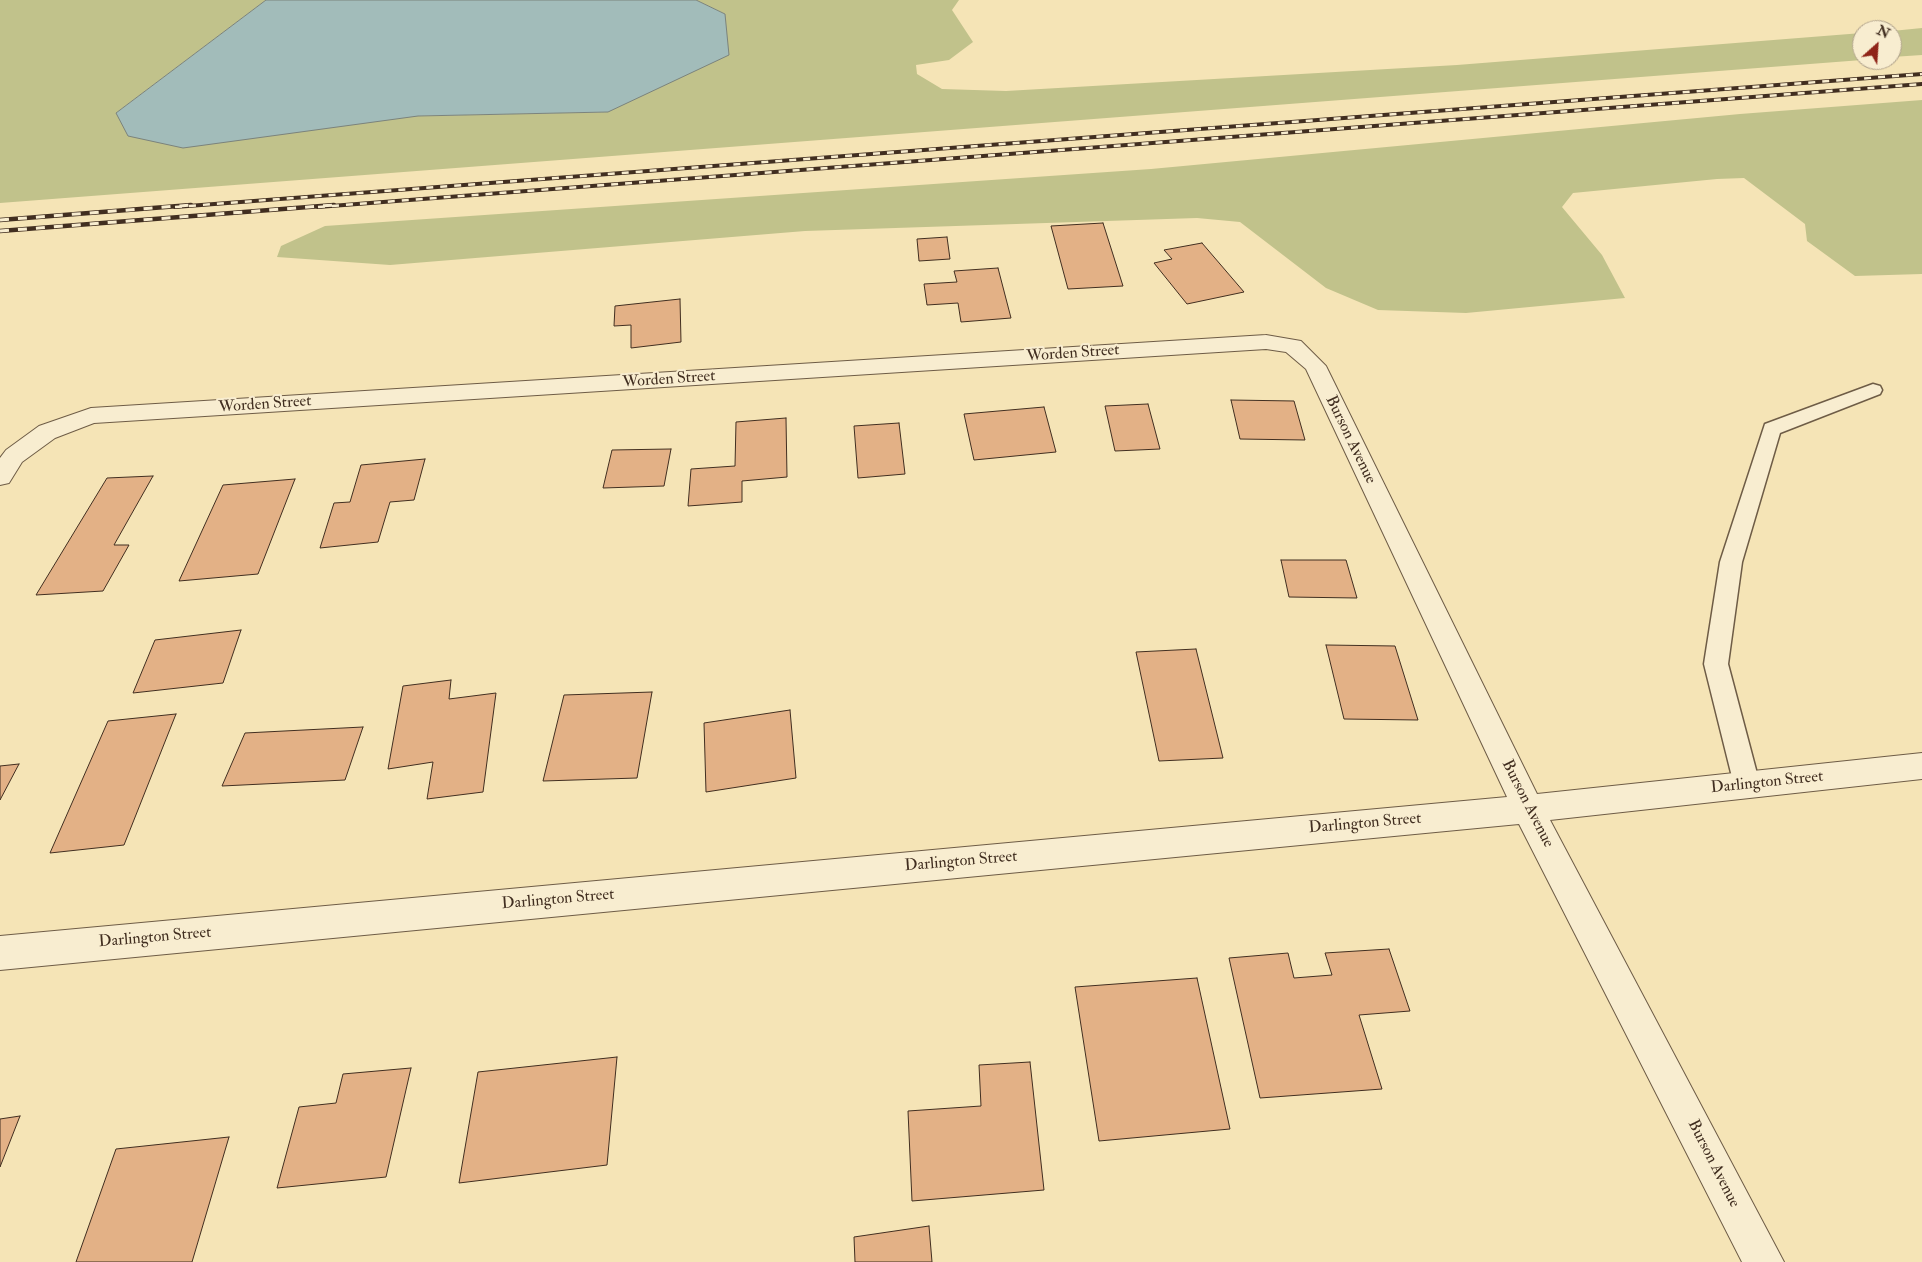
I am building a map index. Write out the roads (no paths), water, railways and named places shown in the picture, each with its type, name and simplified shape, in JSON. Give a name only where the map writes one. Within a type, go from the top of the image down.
[{"type":"street","name":"Worden Street","points":[[0,477],[14,456],[47,432],[91,416],[1266,342],[1294,346]]},
{"type":"street","name":"Burson Avenue","points":[[1294,346],[1315,366],[1528,809],[1764,1262]]},
{"type":"street","name":"Darlington Street","points":[[0,953],[1528,809],[1922,766]]},
{"type":"lane","points":[[1747,785],[1716,664],[1731,562],[1772,429],[1873,390]]},
{"type":"water","points":[[266,0],[696,0],[725,14],[729,55],[608,112],[418,116],[183,148],[128,136],[116,113]]},
{"type":"railway","points":[[175,207],[1922,74]]},
{"type":"railway","points":[[318,207],[1922,84]]},
{"type":"railway","points":[[0,220],[191,205]]},
{"type":"railway","points":[[0,231],[334,205]]}]
